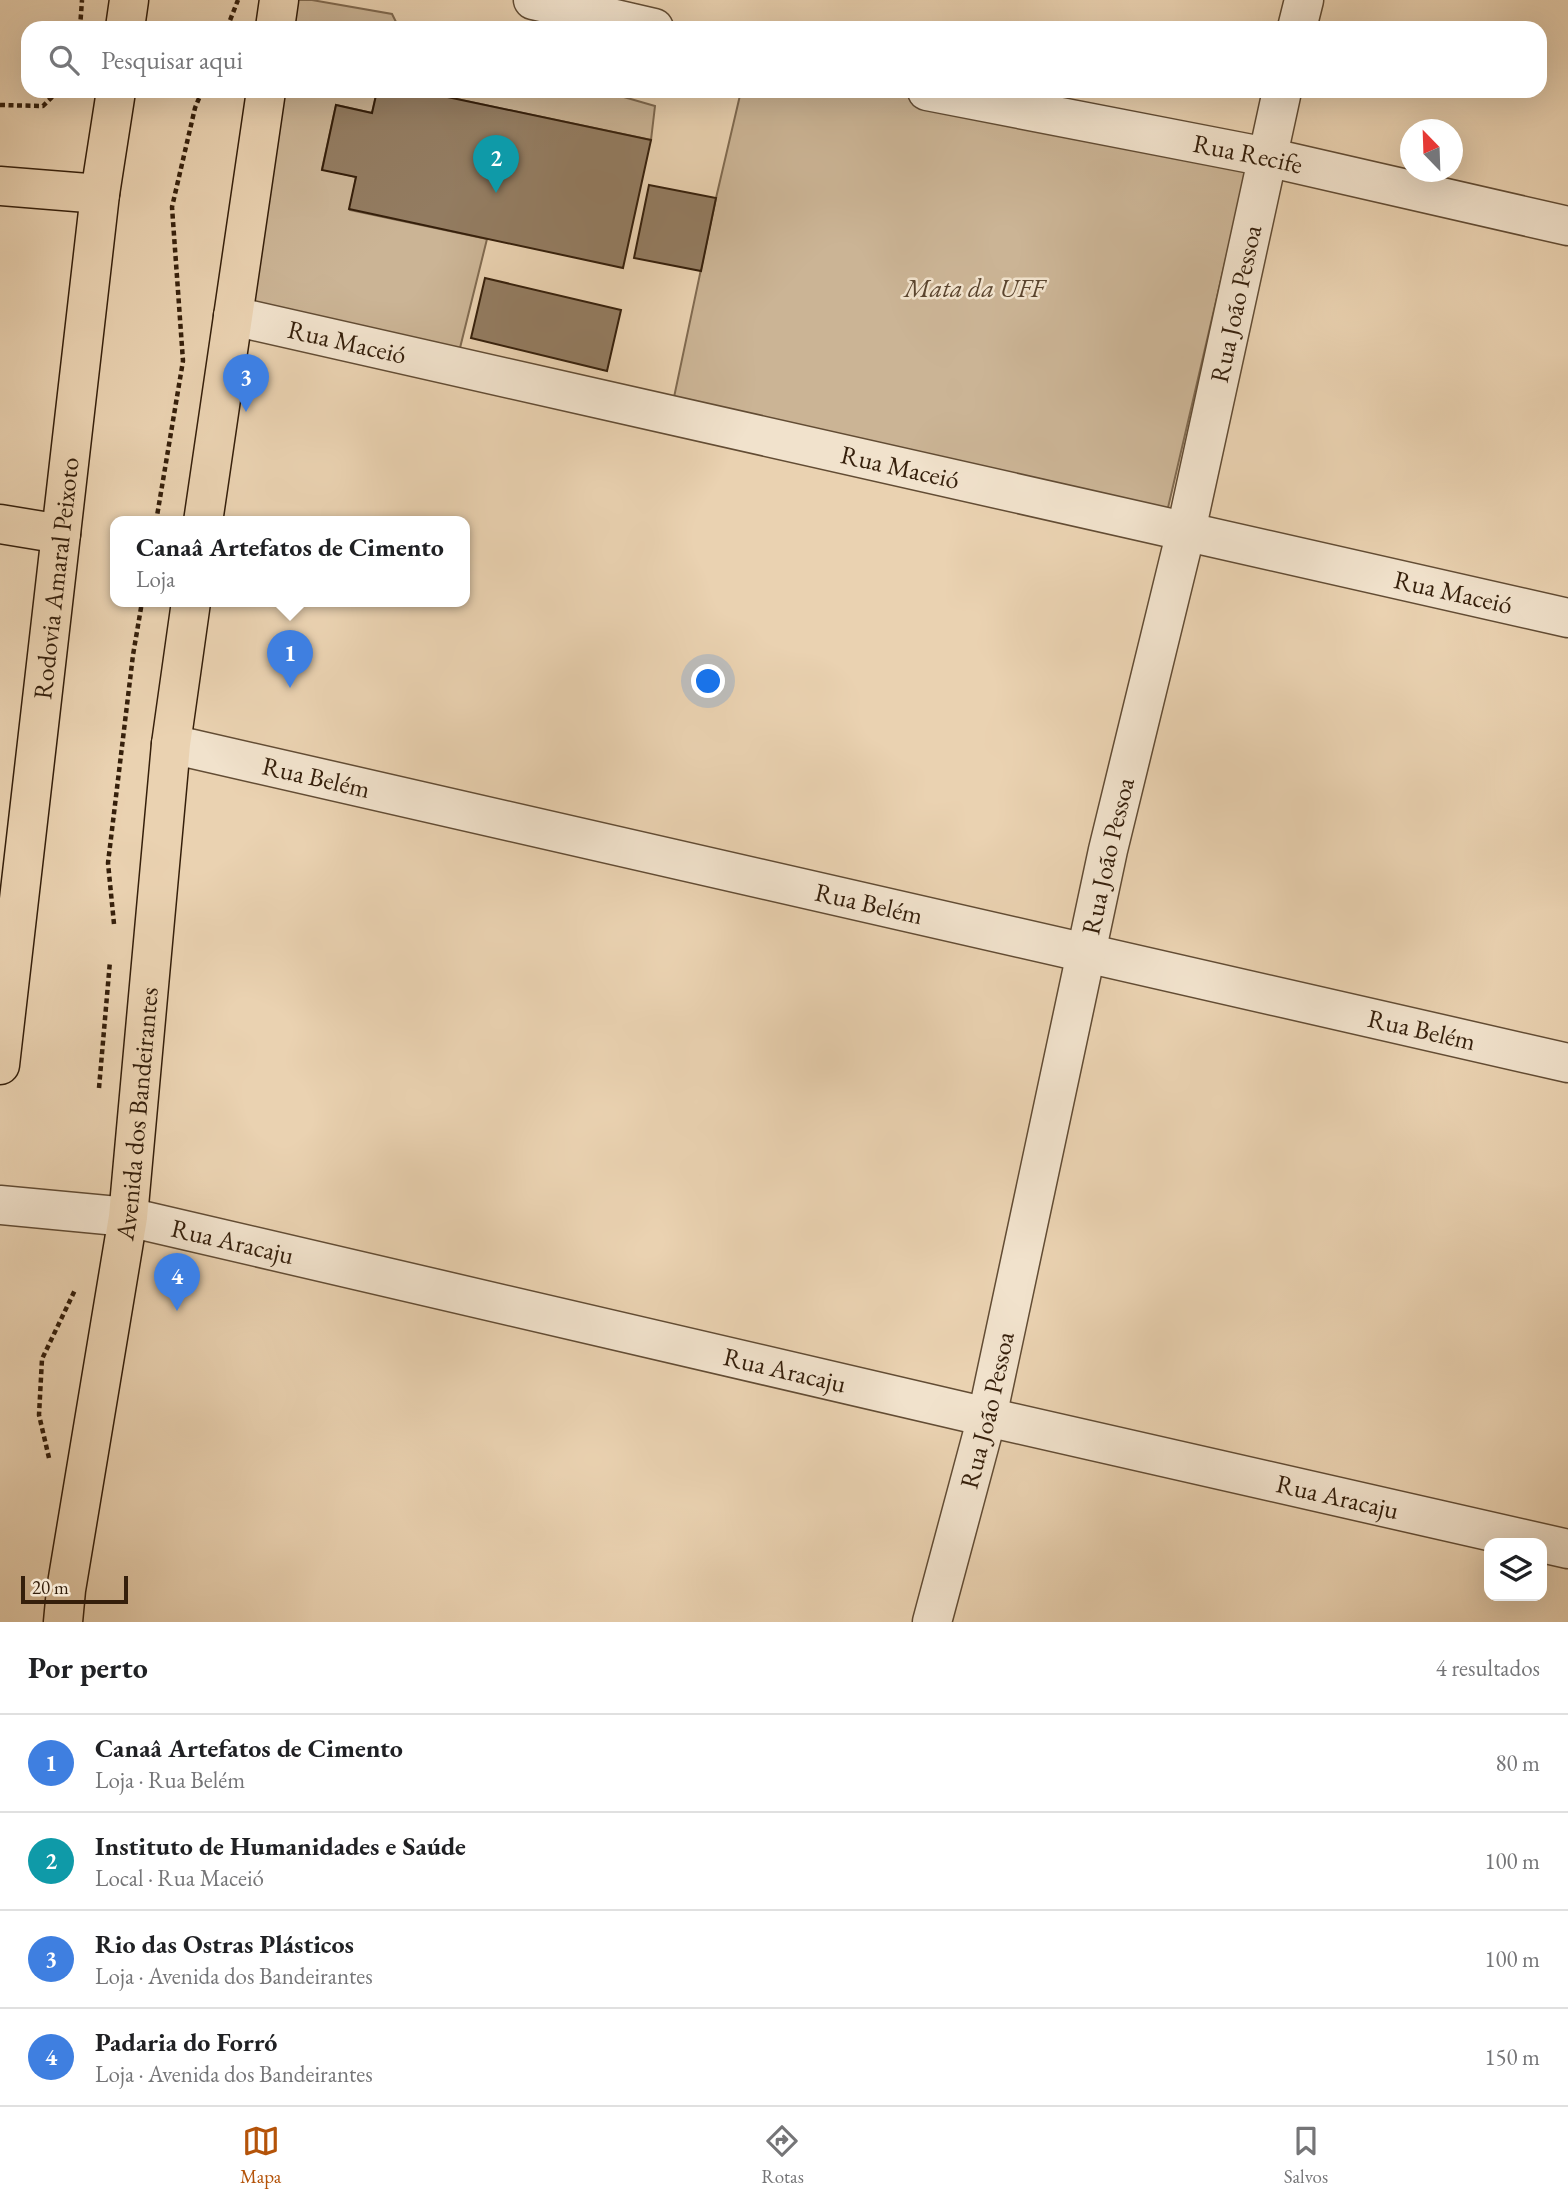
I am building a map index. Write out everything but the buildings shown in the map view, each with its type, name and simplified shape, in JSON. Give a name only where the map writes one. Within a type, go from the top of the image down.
[{"type":"main road","points":[[126,21],[129,0]]},
{"type":"main road","points":[[276,21],[279,0]]},
{"type":"main road","name":"Rodovia Amaral Peixoto","points":[[0,1065],[100,194],[115,98]]},
{"type":"main road","points":[[204,516],[266,98]]},
{"type":"main road","points":[[0,186],[100,194]]},
{"type":"main road","points":[[0,524],[61,534]]},
{"type":"main road","name":"Avenida dos Bandeirantes","points":[[63,1622],[66,1590],[128,1217],[171,744],[190,607]]},
{"type":"street","points":[[533,0],[624,21]]},
{"type":"street","points":[[1299,21],[1304,0]]},
{"type":"street","name":"Rua Recife","points":[[963,98],[1266,157],[1568,226]]},
{"type":"street","name":"Rua João Pessoa","points":[[932,1622],[987,1417],[1108,850],[1186,531],[1280,98]]},
{"type":"street","name":"Rua Maceió","points":[[233,316],[1568,618]]},
{"type":"street","name":"Rua Belém","points":[[171,744],[1568,1063]]},
{"type":"street","name":"Rua Aracaju","points":[[0,1205],[128,1217],[1568,1549]]},
{"type":"path","points":[[80,21],[82,0]]},
{"type":"path","points":[[230,21],[238,0]]},
{"type":"path","points":[[0,104],[43,106],[51,98]]},
{"type":"path","points":[[157,516],[183,361],[172,207],[199,98]]},
{"type":"path","points":[[113,936],[108,863],[141,607]]},
{"type":"path","points":[[99,1092],[112,949]]},
{"type":"path","points":[[49,1461],[39,1415],[42,1359],[80,1282]]},
{"type":"green space","points":[[293,0],[312,0],[392,14],[396,21],[291,21]]},
{"type":"green space","points":[[281,98],[375,98],[372,113],[336,105],[322,169],[356,177],[350,210],[487,239],[458,356],[253,309]]},
{"type":"green space","points":[[452,98],[627,98],[655,106],[651,140]]},
{"type":"green space","name":"Mata da UFF","points":[[739,98],[932,98],[1247,168],[1167,512],[673,402]]},
{"type":"place","name":"Instituto de Humanidades e Saúde","points":[[496,193]]},
{"type":"place","name":"Rio das Ostras Plásticos","points":[[246,412]]},
{"type":"place","name":"Canaâ Artefatos de Cimento","points":[[290,688]]},
{"type":"place","name":"Padaria do Forró","points":[[177,1311]]}]
